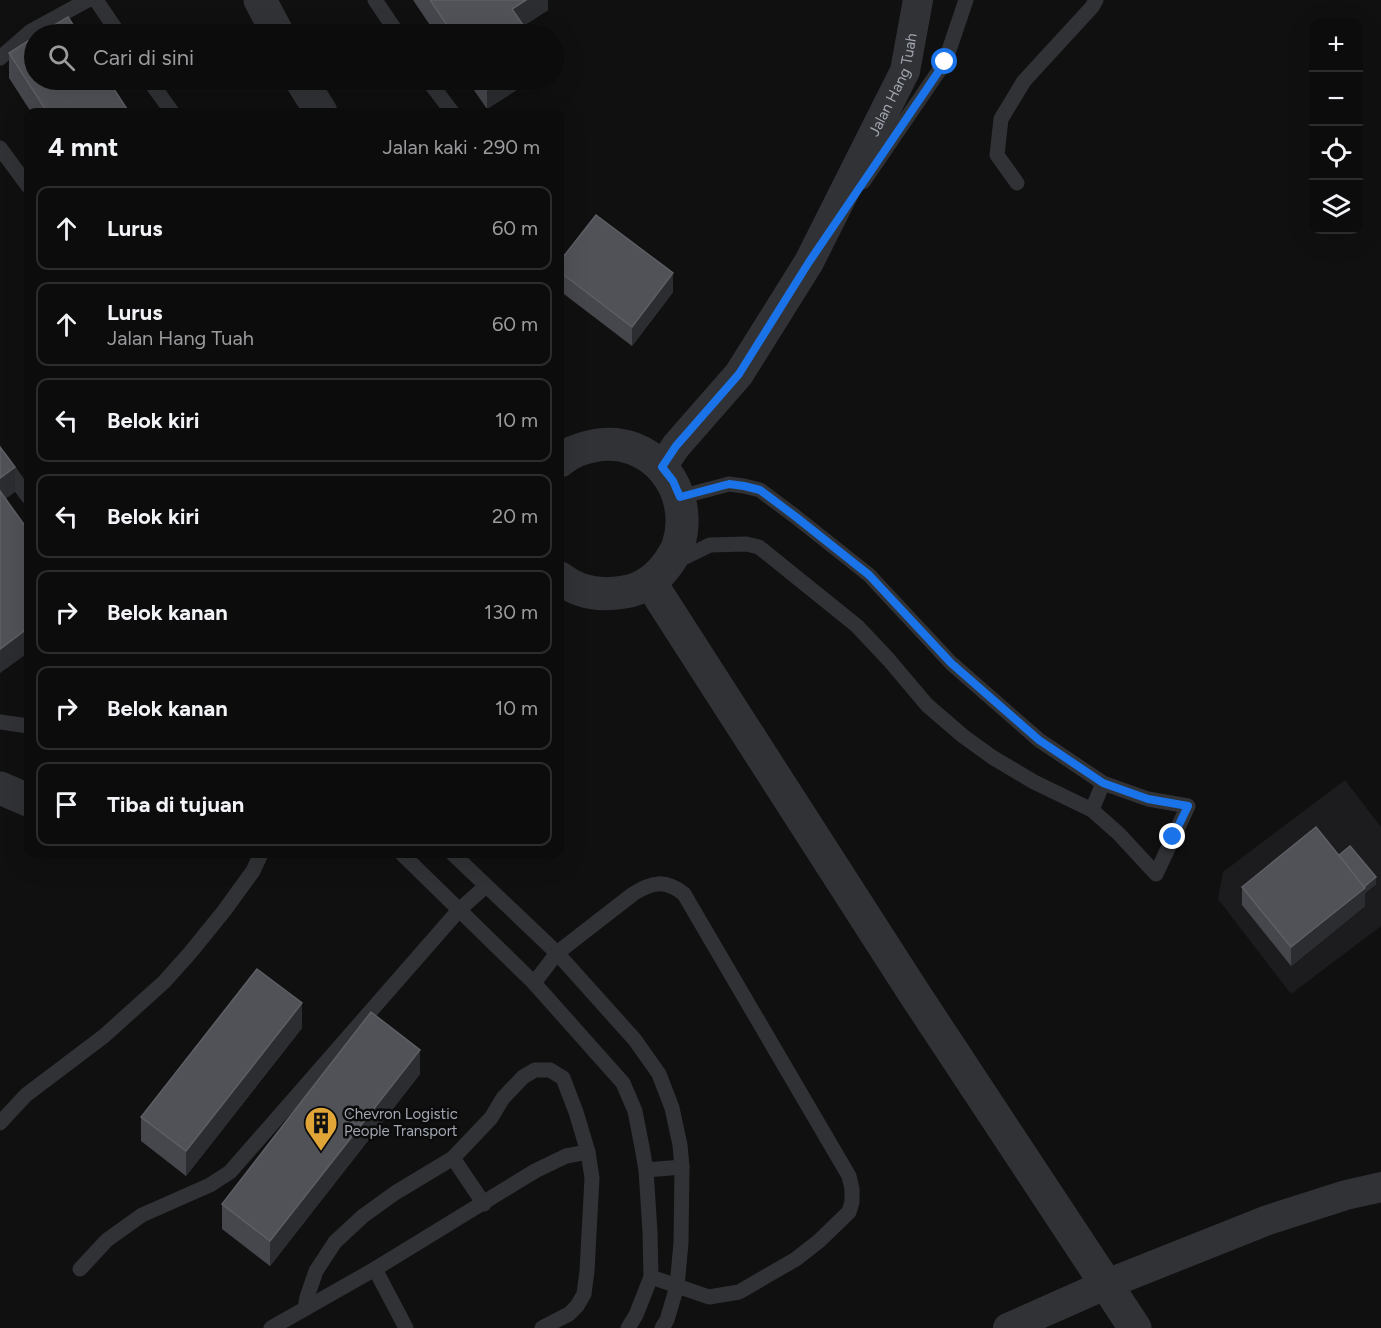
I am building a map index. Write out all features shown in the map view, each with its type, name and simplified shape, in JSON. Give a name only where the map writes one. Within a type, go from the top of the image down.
[{"type":"street","points":[[260,0],[273,24]]},
{"type":"street","name":"Jalan Hang Tuah","points":[[662,467],[676,446],[739,374],[809,262],[904,71],[918,0]]},
{"type":"street","points":[[307,90],[318,108]]},
{"type":"street","points":[[564,456],[581,448],[602,444],[624,446],[644,453],[662,467],[673,481],[680,497],[683,523],[677,548],[657,576],[630,591],[608,595],[586,592],[564,581]]},
{"type":"street","points":[[657,576],[914,993],[1135,1328]]},
{"type":"street","points":[[0,788],[24,798]]},
{"type":"street","points":[[1008,1328],[1107,1284],[1268,1220],[1346,1195],[1381,1187]]},
{"type":"lane","points":[[42,24],[88,0]]},
{"type":"lane","points":[[96,0],[112,24]]},
{"type":"lane","points":[[375,0],[391,24]]},
{"type":"lane","points":[[809,262],[945,62],[966,0]]},
{"type":"lane","points":[[1017,183],[997,154],[1001,119],[1024,81],[1096,0]]},
{"type":"lane","points":[[0,58],[24,36]]},
{"type":"lane","points":[[156,90],[169,108]]},
{"type":"lane","points":[[436,90],[449,108]]},
{"type":"lane","points":[[0,148],[24,181]]},
{"type":"lane","points":[[0,458],[24,491]]},
{"type":"lane","points":[[657,576],[685,557],[710,545],[746,544],[759,547],[857,626],[927,705],[963,736],[992,757],[1034,782],[1092,810],[1119,834],[1156,874],[1188,806],[1148,799],[1103,783],[1039,740],[951,663],[869,575],[760,490],[729,484],[680,497]]},
{"type":"lane","points":[[0,722],[24,725]]},
{"type":"lane","points":[[1092,810],[1103,783]]},
{"type":"lane","points":[[0,1124],[26,1095],[104,1036],[164,982],[224,911],[253,871],[259,858]]},
{"type":"lane","points":[[406,858],[534,983],[623,1083],[634,1111],[646,1170],[651,1276],[636,1315],[628,1328]]},
{"type":"lane","points":[[457,858],[557,952],[635,1040],[659,1074],[672,1108],[682,1167],[681,1243],[677,1286],[667,1320],[662,1328]]},
{"type":"lane","points":[[534,983],[557,952],[638,891],[644,887],[660,884],[674,885],[684,894],[849,1176],[852,1189],[849,1212],[796,1259],[739,1292],[709,1297],[651,1276]]},
{"type":"lane","points":[[80,1269],[107,1240],[142,1215],[210,1185],[230,1172],[459,910],[486,886]]},
{"type":"lane","points":[[305,1309],[316,1271],[334,1242],[363,1216],[453,1158],[490,1118],[503,1098],[523,1077],[535,1070],[550,1070],[563,1078],[588,1152],[592,1178],[584,1294],[577,1306],[568,1314],[542,1328]]},
{"type":"lane","points":[[271,1328],[375,1269],[535,1171],[566,1156],[588,1152]]},
{"type":"lane","points":[[453,1158],[484,1204]]},
{"type":"lane","points":[[646,1170],[682,1167]]},
{"type":"lane","points":[[375,1269],[406,1328]]},
{"type":"shaded area","points":[[1345,780],[1381,827],[1381,926],[1291,994],[1218,899],[1223,872]]},
{"type":"building","points":[[430,0],[526,0],[512,9],[522,24],[446,24]]},
{"type":"building","points":[[68,17],[73,24],[56,24]]},
{"type":"building","points":[[24,43],[24,76],[9,53]]},
{"type":"building","points":[[33,90],[115,90],[126,108],[44,108]]},
{"type":"building","points":[[596,215],[673,273],[632,327],[564,275],[564,256]]},
{"type":"building","points":[[0,447],[15,467],[0,478]]},
{"type":"building","points":[[0,491],[24,524],[24,631],[0,649]]},
{"type":"building","points":[[1316,827],[1365,888],[1291,947],[1242,887]]},
{"type":"building","points":[[1350,846],[1376,877],[1364,887],[1339,855]]},
{"type":"building","points":[[257,969],[302,1003],[186,1151],[141,1117]]},
{"type":"building","name":"Chevron Logistic People Transport","points":[[371,1012],[420,1050],[270,1241],[222,1204]]},
{"type":"place","name":"Chevron Logistic People Transport","points":[[321,1152]]},
{"type":"route","points":[[945,62],[809,262],[739,374],[676,446],[662,467],[673,481],[680,497],[729,484],[760,490],[869,575],[951,663],[1039,740],[1103,783],[1148,799],[1188,806],[1173,837]]}]
